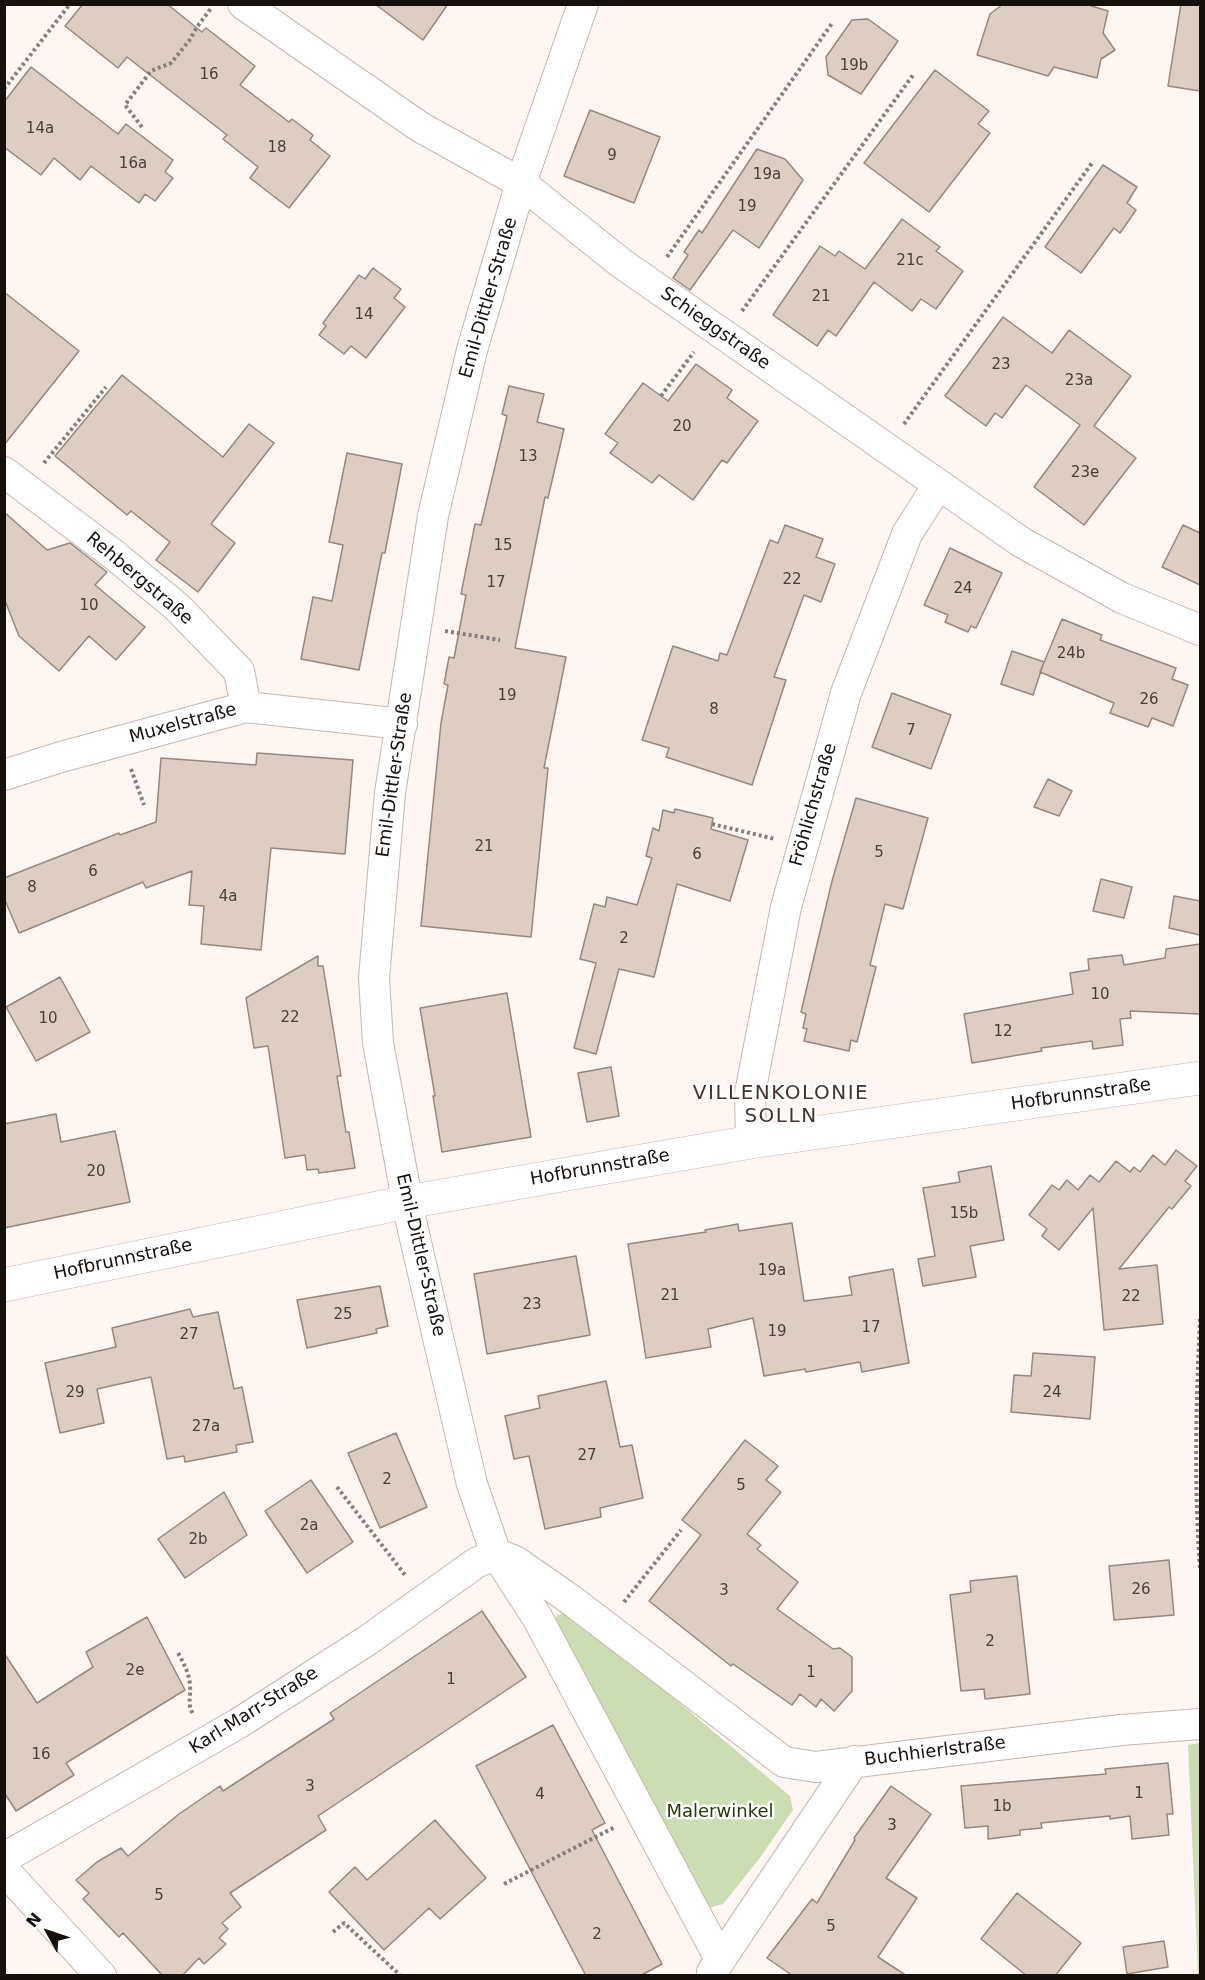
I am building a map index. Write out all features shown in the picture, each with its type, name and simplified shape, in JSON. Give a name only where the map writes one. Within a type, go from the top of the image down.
[{"type":"street","name":"Schieggstraße","points":[[243,4],[420,127],[521,183],[621,263],[1021,542],[1122,598],[1200,630]]},
{"type":"street","name":"Emil-Dittler-Straße","points":[[496,1554],[472,1484],[407,1202],[378,1043],[374,978],[390,793],[433,516],[467,373],[521,183],[583,4]]},
{"type":"street","name":"Rehbergstraße","points":[[15,480],[113,554],[177,607],[239,671],[246,707]]},
{"type":"street","name":"Fröhlichstraße","points":[[751,1142],[750,1093],[786,907],[846,693],[906,534],[938,485]]},
{"type":"street","name":"Muxelstraße","points":[[4,775],[246,707],[402,724]]},
{"type":"street","name":"Hofbrunnstraße","points":[[4,1285],[407,1202],[751,1142],[1200,1078]]},
{"type":"street","name":"Karl-Marr-Straße","points":[[4,1858],[209,1740],[368,1640],[476,1563],[496,1554]]},
{"type":"street","points":[[496,1554],[515,1561],[605,1626],[784,1762],[816,1767],[854,1761]]},
{"type":"street","points":[[496,1554],[537,1617],[642,1813],[715,1967]]},
{"type":"street","name":"Buchhierlstraße","points":[[715,1967],[854,1761],[1121,1730],[1200,1724]]},
{"type":"street","points":[[4,1870],[101,1976]]},
{"type":"path","points":[[4,89],[70,4]]},
{"type":"path","points":[[142,126],[124,105],[151,71],[171,63],[214,4]]},
{"type":"path","points":[[649,282],[833,22]]},
{"type":"path","points":[[724,335],[913,75]]},
{"type":"path","points":[[886,449],[969,337],[1092,163]]},
{"type":"path","points":[[661,396],[684,365]]},
{"type":"path","points":[[15,480],[106,387]]},
{"type":"path","points":[[416,626],[500,640]]},
{"type":"path","points":[[120,741],[144,805]]},
{"type":"path","points":[[712,824],[772,838]]},
{"type":"path","points":[[1200,1319],[1197,1466],[1200,1569]]},
{"type":"path","points":[[337,1487],[424,1600]]},
{"type":"path","points":[[605,1626],[681,1530]]},
{"type":"path","points":[[178,1653],[188,1670],[189,1707],[209,1740]]},
{"type":"path","points":[[504,1884],[642,1813]]},
{"type":"path","points":[[333,1932],[344,1923],[401,1976]]},
{"type":"green space","name":"Malerwinkel","points":[[568,1609],[790,1796],[793,1810],[759,1859],[723,1904],[708,1908],[550,1621]]},
{"type":"green space","points":[[1200,1743],[1200,1975],[1198,1976],[1188,1745]]},
{"type":"building","points":[[83,4],[167,4],[202,32],[206,28],[255,66],[240,85],[289,122],[292,119],[313,135],[310,140],[330,156],[289,208],[250,178],[258,167],[223,139],[227,135],[127,57],[118,68],[65,26]]},
{"type":"building","points":[[375,4],[448,4],[423,40]]},
{"type":"building","points":[[1003,4],[1085,4],[1108,11],[1103,33],[1115,50],[1101,59],[1097,78],[1054,67],[1048,76],[977,55],[990,14]]},
{"type":"building","points":[[1181,4],[1200,4],[1200,91],[1168,86]]},
{"type":"building","points":[[868,19],[898,41],[861,94],[828,75],[826,57],[852,20]]},
{"type":"building","points":[[31,67],[118,134],[126,124],[173,160],[165,172],[173,178],[155,201],[145,194],[139,203],[91,166],[80,180],[54,158],[41,175],[4,147],[4,102]]},
{"type":"building","points":[[935,70],[989,111],[978,124],[990,133],[929,212],[864,163]]},
{"type":"building","points":[[590,110],[660,137],[634,203],[564,176]]},
{"type":"building","points":[[757,149],[785,159],[803,180],[759,248],[733,230],[690,290],[673,278],[688,255],[684,252],[699,230],[702,233]]},
{"type":"building","points":[[1103,165],[1137,187],[1127,203],[1136,210],[1120,233],[1114,228],[1081,273],[1045,247]]},
{"type":"building","points":[[902,219],[940,247],[936,251],[963,271],[936,309],[921,299],[912,311],[874,282],[836,336],[828,330],[817,346],[773,315],[820,246],[835,256],[839,251],[865,269]]},
{"type":"building","points":[[373,268],[401,289],[394,298],[405,307],[366,358],[351,346],[344,354],[319,335],[326,326],[323,323],[359,275],[365,279]]},
{"type":"building","points":[[4,292],[79,351],[4,445]]},
{"type":"building","points":[[1003,317],[1052,353],[1069,330],[1131,376],[1094,426],[1136,458],[1084,525],[1034,487],[1080,425],[1026,385],[1002,418],[995,413],[986,426],[945,396]]},
{"type":"building","points":[[696,364],[732,390],[727,398],[758,421],[727,463],[722,460],[693,500],[659,475],[652,483],[610,453],[618,443],[605,434],[643,383],[668,401]]},
{"type":"building","points":[[122,375],[223,457],[249,424],[274,443],[211,524],[235,543],[198,592],[156,560],[170,542],[131,511],[127,515],[55,456]]},
{"type":"building","points":[[509,386],[544,394],[537,422],[564,429],[548,498],[545,497],[515,648],[566,657],[544,768],[548,768],[531,937],[421,926],[441,723],[448,685],[444,684],[449,657],[454,658],[466,595],[461,594],[475,524],[481,525],[507,416],[502,414]]},
{"type":"building","points":[[347,453],[402,464],[359,670],[301,659],[313,597],[332,601],[343,545],[329,542]]},
{"type":"building","points":[[4,512],[47,550],[70,543],[107,572],[95,585],[145,627],[116,660],[89,636],[59,671],[19,636],[4,598]]},
{"type":"building","points":[[785,525],[823,539],[816,557],[835,564],[821,602],[804,595],[774,677],[786,680],[752,785],[666,757],[669,748],[642,740],[673,646],[718,661],[720,653],[727,655],[770,540],[778,543]]},
{"type":"building","points":[[1183,525],[1200,533],[1200,585],[1162,567]]},
{"type":"building","points":[[950,548],[1002,573],[976,628],[971,626],[968,632],[945,622],[948,615],[924,605]]},
{"type":"building","points":[[1062,619],[1102,635],[1100,640],[1176,668],[1172,679],[1188,685],[1173,726],[1152,718],[1148,727],[1110,713],[1114,703],[1040,672]]},
{"type":"building","points":[[1012,651],[1044,662],[1033,695],[1001,684]]},
{"type":"building","points":[[892,693],[951,715],[931,769],[872,747]]},
{"type":"building","points":[[257,753],[353,760],[345,854],[271,848],[261,950],[201,944],[204,906],[189,905],[192,871],[146,888],[143,882],[19,933],[4,898],[4,878],[119,833],[120,835],[156,822],[161,758],[256,765]]},
{"type":"building","points":[[1048,779],[1072,791],[1059,816],[1034,807]]},
{"type":"building","points":[[856,798],[928,818],[903,909],[885,904],[870,965],[876,967],[857,1042],[851,1040],[849,1051],[804,1041],[807,1029],[803,1028],[806,1014],[801,1012],[832,881]]},
{"type":"building","points":[[675,809],[713,818],[711,829],[748,840],[730,901],[677,884],[654,977],[619,969],[596,1054],[574,1048],[596,963],[580,959],[594,904],[605,907],[607,897],[637,905],[652,858],[646,856],[653,828],[659,831],[663,810],[674,813]]},
{"type":"building","points":[[1101,879],[1132,887],[1124,918],[1093,911]]},
{"type":"building","points":[[1174,896],[1200,901],[1200,935],[1169,928]]},
{"type":"building","points":[[1200,944],[1200,1014],[1130,1011],[1131,1018],[1120,1019],[1123,1045],[1093,1049],[1092,1041],[1041,1048],[1042,1051],[972,1063],[964,1014],[1073,994],[1070,973],[1089,970],[1088,959],[1122,955],[1124,965],[1165,958],[1166,949]]},
{"type":"building","points":[[318,956],[318,966],[323,966],[341,1076],[337,1076],[346,1132],[349,1132],[355,1168],[319,1173],[318,1169],[307,1170],[305,1155],[285,1158],[268,1046],[254,1048],[246,998]]},
{"type":"building","points":[[60,977],[90,1032],[36,1061],[6,1007]]},
{"type":"building","points":[[507,993],[531,1137],[442,1152],[420,1008]]},
{"type":"building","points":[[611,1067],[619,1116],[587,1122],[578,1073]]},
{"type":"building","points":[[56,1114],[61,1142],[115,1131],[130,1202],[4,1228],[4,1124]]},
{"type":"building","points":[[1176,1150],[1197,1166],[1185,1181],[1191,1186],[1172,1209],[1169,1207],[1119,1269],[1157,1265],[1163,1324],[1104,1330],[1093,1208],[1059,1250],[1042,1236],[1047,1229],[1029,1215],[1052,1185],[1059,1190],[1067,1180],[1078,1190],[1090,1175],[1099,1182],[1116,1161],[1130,1172],[1134,1167],[1140,1172],[1153,1155],[1165,1165]]},
{"type":"building","points":[[991,1166],[1004,1240],[970,1246],[976,1277],[923,1286],[918,1259],[935,1256],[923,1188],[960,1182],[958,1172]]},
{"type":"building","points":[[792,1223],[804,1301],[852,1295],[849,1277],[893,1269],[909,1363],[862,1372],[860,1362],[806,1372],[805,1369],[764,1376],[753,1318],[708,1329],[711,1347],[646,1358],[628,1244],[706,1232],[705,1230],[738,1224],[739,1231]]},
{"type":"building","points":[[576,1256],[590,1335],[487,1354],[474,1274]]},
{"type":"building","points":[[380,1286],[388,1326],[376,1329],[377,1333],[307,1348],[297,1300]]},
{"type":"building","points":[[190,1309],[193,1317],[218,1312],[234,1389],[242,1387],[253,1442],[236,1445],[237,1452],[185,1462],[184,1456],[167,1459],[151,1377],[97,1389],[104,1423],[60,1433],[45,1363],[116,1347],[112,1328]]},
{"type":"building","points":[[1033,1353],[1095,1357],[1090,1419],[1011,1412],[1014,1375],[1031,1376]]},
{"type":"building","points":[[606,1381],[620,1447],[632,1445],[643,1498],[600,1508],[601,1517],[545,1529],[529,1456],[514,1459],[505,1416],[540,1408],[538,1396]]},
{"type":"building","points":[[396,1433],[427,1507],[380,1528],[348,1453]]},
{"type":"building","points":[[745,1440],[778,1466],[766,1480],[781,1492],[747,1534],[761,1545],[757,1549],[798,1582],[777,1609],[833,1649],[840,1648],[852,1657],[852,1691],[834,1711],[821,1699],[816,1707],[800,1694],[792,1705],[733,1664],[731,1666],[649,1601],[701,1535],[682,1520]]},
{"type":"building","points":[[311,1480],[353,1542],[307,1573],[265,1511]]},
{"type":"building","points":[[224,1492],[247,1535],[185,1578],[158,1539]]},
{"type":"building","points":[[1169,1560],[1174,1615],[1114,1620],[1109,1566]]},
{"type":"building","points":[[1017,1576],[1030,1694],[985,1699],[984,1689],[961,1691],[950,1595],[971,1592],[970,1581]]},
{"type":"building","points":[[482,1611],[526,1677],[318,1816],[326,1830],[230,1893],[241,1907],[222,1923],[228,1929],[219,1938],[226,1944],[204,1964],[199,1958],[182,1976],[163,1976],[123,1933],[119,1937],[83,1899],[89,1893],[76,1880],[97,1862],[121,1848],[128,1856],[179,1814],[220,1786],[223,1791],[334,1719],[330,1713]]},
{"type":"building","points":[[147,1617],[185,1690],[66,1763],[74,1775],[16,1811],[4,1792],[4,1653],[37,1703],[93,1667],[86,1652]]},
{"type":"building","points":[[553,1725],[605,1823],[592,1830],[662,1964],[640,1976],[586,1976],[476,1766]]},
{"type":"building","points":[[1168,1763],[1173,1814],[1167,1814],[1169,1835],[1132,1839],[1130,1816],[1041,1823],[1042,1828],[1020,1830],[1020,1835],[988,1839],[988,1826],[965,1828],[961,1786],[1106,1774],[1105,1769]]},
{"type":"building","points":[[891,1786],[931,1814],[886,1878],[917,1898],[878,1957],[907,1976],[793,1976],[767,1958],[812,1899],[817,1903],[855,1840],[854,1838]]},
{"type":"building","points":[[435,1820],[486,1878],[440,1919],[429,1908],[384,1950],[329,1892],[355,1867],[367,1880]]},
{"type":"building","points":[[1017,1893],[1081,1943],[1055,1976],[1027,1976],[981,1939]]},
{"type":"building","points":[[1164,1941],[1168,1967],[1127,1974],[1123,1947]]},
{"type":"district","name":"VILLENKOLONIE SOLLN","points":[[781,1106]]}]
